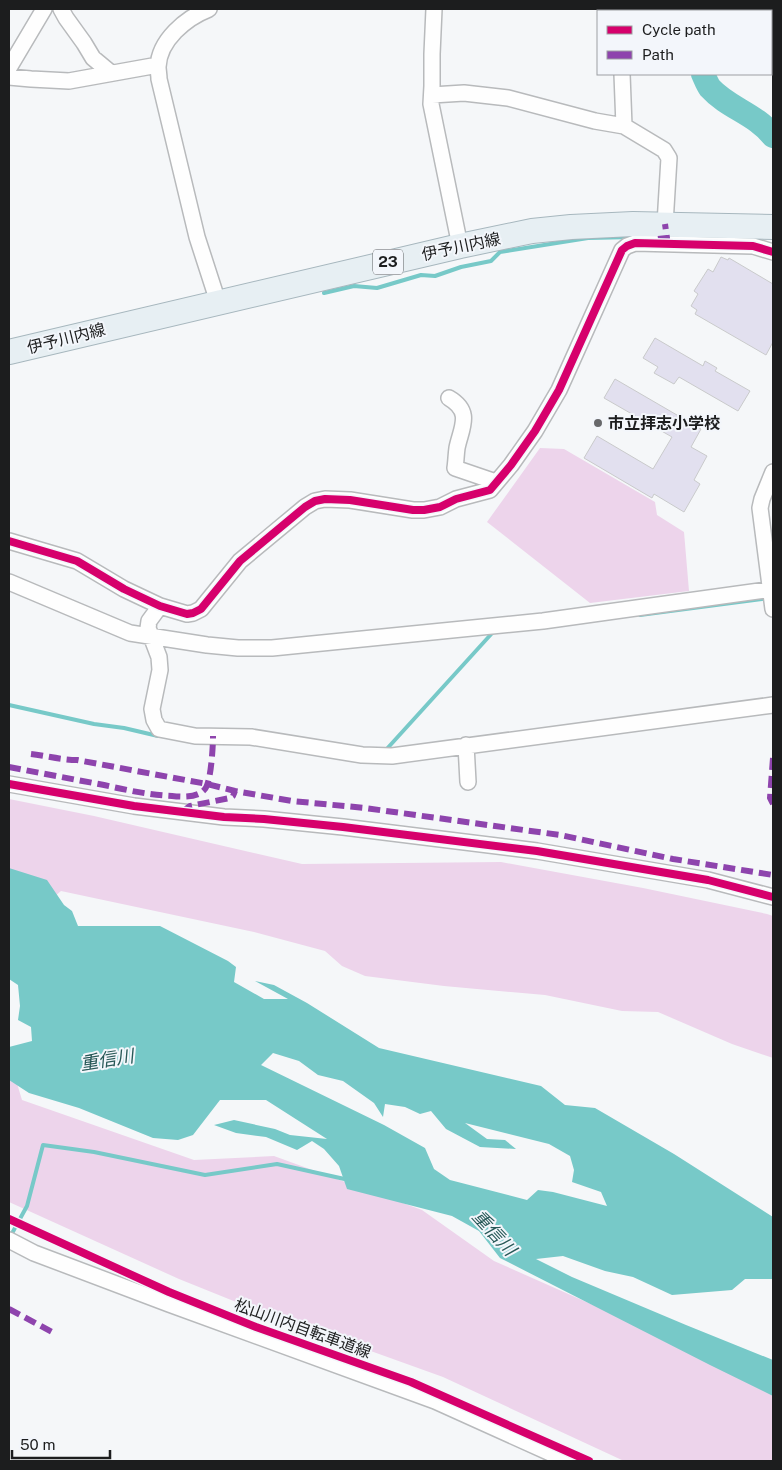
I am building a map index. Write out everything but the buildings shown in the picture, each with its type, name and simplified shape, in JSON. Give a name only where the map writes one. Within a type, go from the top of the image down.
[{"type":"main road","name":"伊予川内線","points":[[9,352],[460,246],[532,231],[633,224],[773,226]]},
{"type":"street","points":[[9,68],[44,9]]},
{"type":"street","points":[[61,9],[93,58],[111,73]]},
{"type":"street","points":[[209,9],[196,14],[170,37],[162,51],[158,66],[159,79],[197,237],[218,302]]},
{"type":"street","points":[[434,9],[431,104],[460,246]]},
{"type":"street","points":[[9,76],[31,80],[69,80],[158,66]]},
{"type":"street","points":[[622,75],[624,126]]},
{"type":"street","points":[[432,95],[464,93],[508,98],[595,121],[624,126],[664,150],[669,158],[665,224]]},
{"type":"street","points":[[9,541],[77,561],[124,589],[160,606],[193,614],[201,609],[240,561],[305,507],[315,501],[325,498],[338,499],[424,510],[490,490],[536,432],[559,390],[622,250],[627,246],[635,243],[753,246],[773,252]]},
{"type":"street","points":[[449,398],[460,408],[464,419],[457,447],[455,468],[496,482]]},
{"type":"street","points":[[773,472],[760,508],[772,589],[773,609]]},
{"type":"street","points":[[9,582],[130,633],[238,648],[272,648],[543,621],[772,589]]},
{"type":"street","points":[[160,606],[149,621],[148,628],[159,657],[160,670],[152,709],[154,720],[159,729],[195,736],[251,737],[362,755],[392,756],[773,705]]},
{"type":"street","points":[[466,745],[468,782]]},
{"type":"street","points":[[9,784],[134,806],[343,827],[537,851],[708,880],[773,897]]},
{"type":"street","points":[[9,1240],[34,1253],[160,1301],[435,1401],[568,1461]]},
{"type":"shaded area","points":[[540,448],[564,449],[655,502],[657,515],[684,532],[689,591],[590,603],[487,522]]},
{"type":"shaded area","points":[[9,799],[94,816],[302,864],[501,862],[643,888],[773,916],[773,1058],[732,1044],[658,1012],[622,1011],[545,995],[444,986],[365,976],[342,966],[325,951],[254,932],[61,891],[39,910],[9,950]]},
{"type":"shaded area","points":[[9,1065],[12,1067],[22,1100],[194,1160],[274,1156],[422,1210],[494,1261],[645,1328],[773,1375],[773,1461],[624,1461],[443,1377],[251,1308],[179,1279],[9,1202]]},
{"type":"water","name":"重信川","points":[[9,868],[47,880],[64,905],[72,911],[78,926],[160,926],[228,961],[236,967],[234,982],[264,999],[288,999],[255,981],[274,985],[307,1003],[379,1048],[541,1086],[565,1105],[595,1108],[674,1154],[773,1217],[773,1279],[745,1279],[732,1290],[672,1295],[633,1277],[605,1271],[563,1256],[536,1259],[572,1277],[773,1360],[773,1396],[500,1258],[479,1231],[452,1216],[347,1189],[339,1166],[324,1149],[312,1141],[297,1150],[266,1137],[236,1133],[214,1125],[234,1120],[275,1129],[290,1135],[327,1139],[266,1100],[220,1100],[193,1135],[178,1140],[153,1138],[79,1108],[29,1093],[9,1080],[9,1047],[32,1041],[31,1027],[18,1020],[20,1006],[18,985],[9,979]],"holes":[[[273,1053],[299,1061],[318,1075],[343,1081],[374,1103],[383,1117],[385,1104],[405,1107],[420,1114],[431,1111],[446,1129],[480,1147],[516,1149],[505,1140],[487,1139],[465,1123],[549,1144],[570,1156],[574,1170],[572,1182],[601,1192],[607,1206],[538,1190],[527,1200],[450,1180],[434,1169],[425,1148],[384,1125],[261,1065]]]},
{"type":"waterway","points":[[704,75],[709,86],[717,95],[759,122],[773,136]]},
{"type":"waterway","points":[[324,293],[354,286],[377,288],[421,275],[435,276],[461,267],[491,261],[500,252],[588,238],[634,237]]},
{"type":"waterway","points":[[640,615],[769,598]]},
{"type":"waterway","points":[[384,752],[494,631]]},
{"type":"waterway","points":[[9,705],[158,736]]},
{"type":"waterway","points":[[10,1237],[27,1206],[43,1145],[94,1152],[205,1175],[277,1164],[349,1180]]},
{"type":"marked path","points":[[658,239],[667,238],[665,224]]},
{"type":"marked path","points":[[9,767],[146,793],[190,796],[202,792],[207,785],[213,736]]},
{"type":"marked path","points":[[31,754],[77,760],[292,801],[365,808],[560,835],[673,859],[773,875]]},
{"type":"marked path","points":[[773,758],[770,798],[773,804]]},
{"type":"marked path","points":[[182,812],[190,806],[230,798],[235,791]]},
{"type":"marked path","points":[[9,1309],[54,1333]]},
{"type":"cycle path","points":[[9,541],[77,561],[124,589],[160,606],[187,614],[193,613],[201,609],[240,561],[305,507],[315,501],[325,499],[350,500],[424,510],[440,507],[456,499],[490,490],[511,465],[535,431],[559,390],[622,250],[627,246],[635,243],[753,246],[773,252]]},
{"type":"cycle path","points":[[9,784],[134,806],[224,817],[343,827],[537,851],[708,880],[773,897]]},
{"type":"cycle path","name":"松山川内自転車道線","points":[[9,1219],[169,1292],[256,1327],[411,1382],[589,1461]]},
{"type":"place","name":"市立拝志小学校","points":[[598,423]]}]
